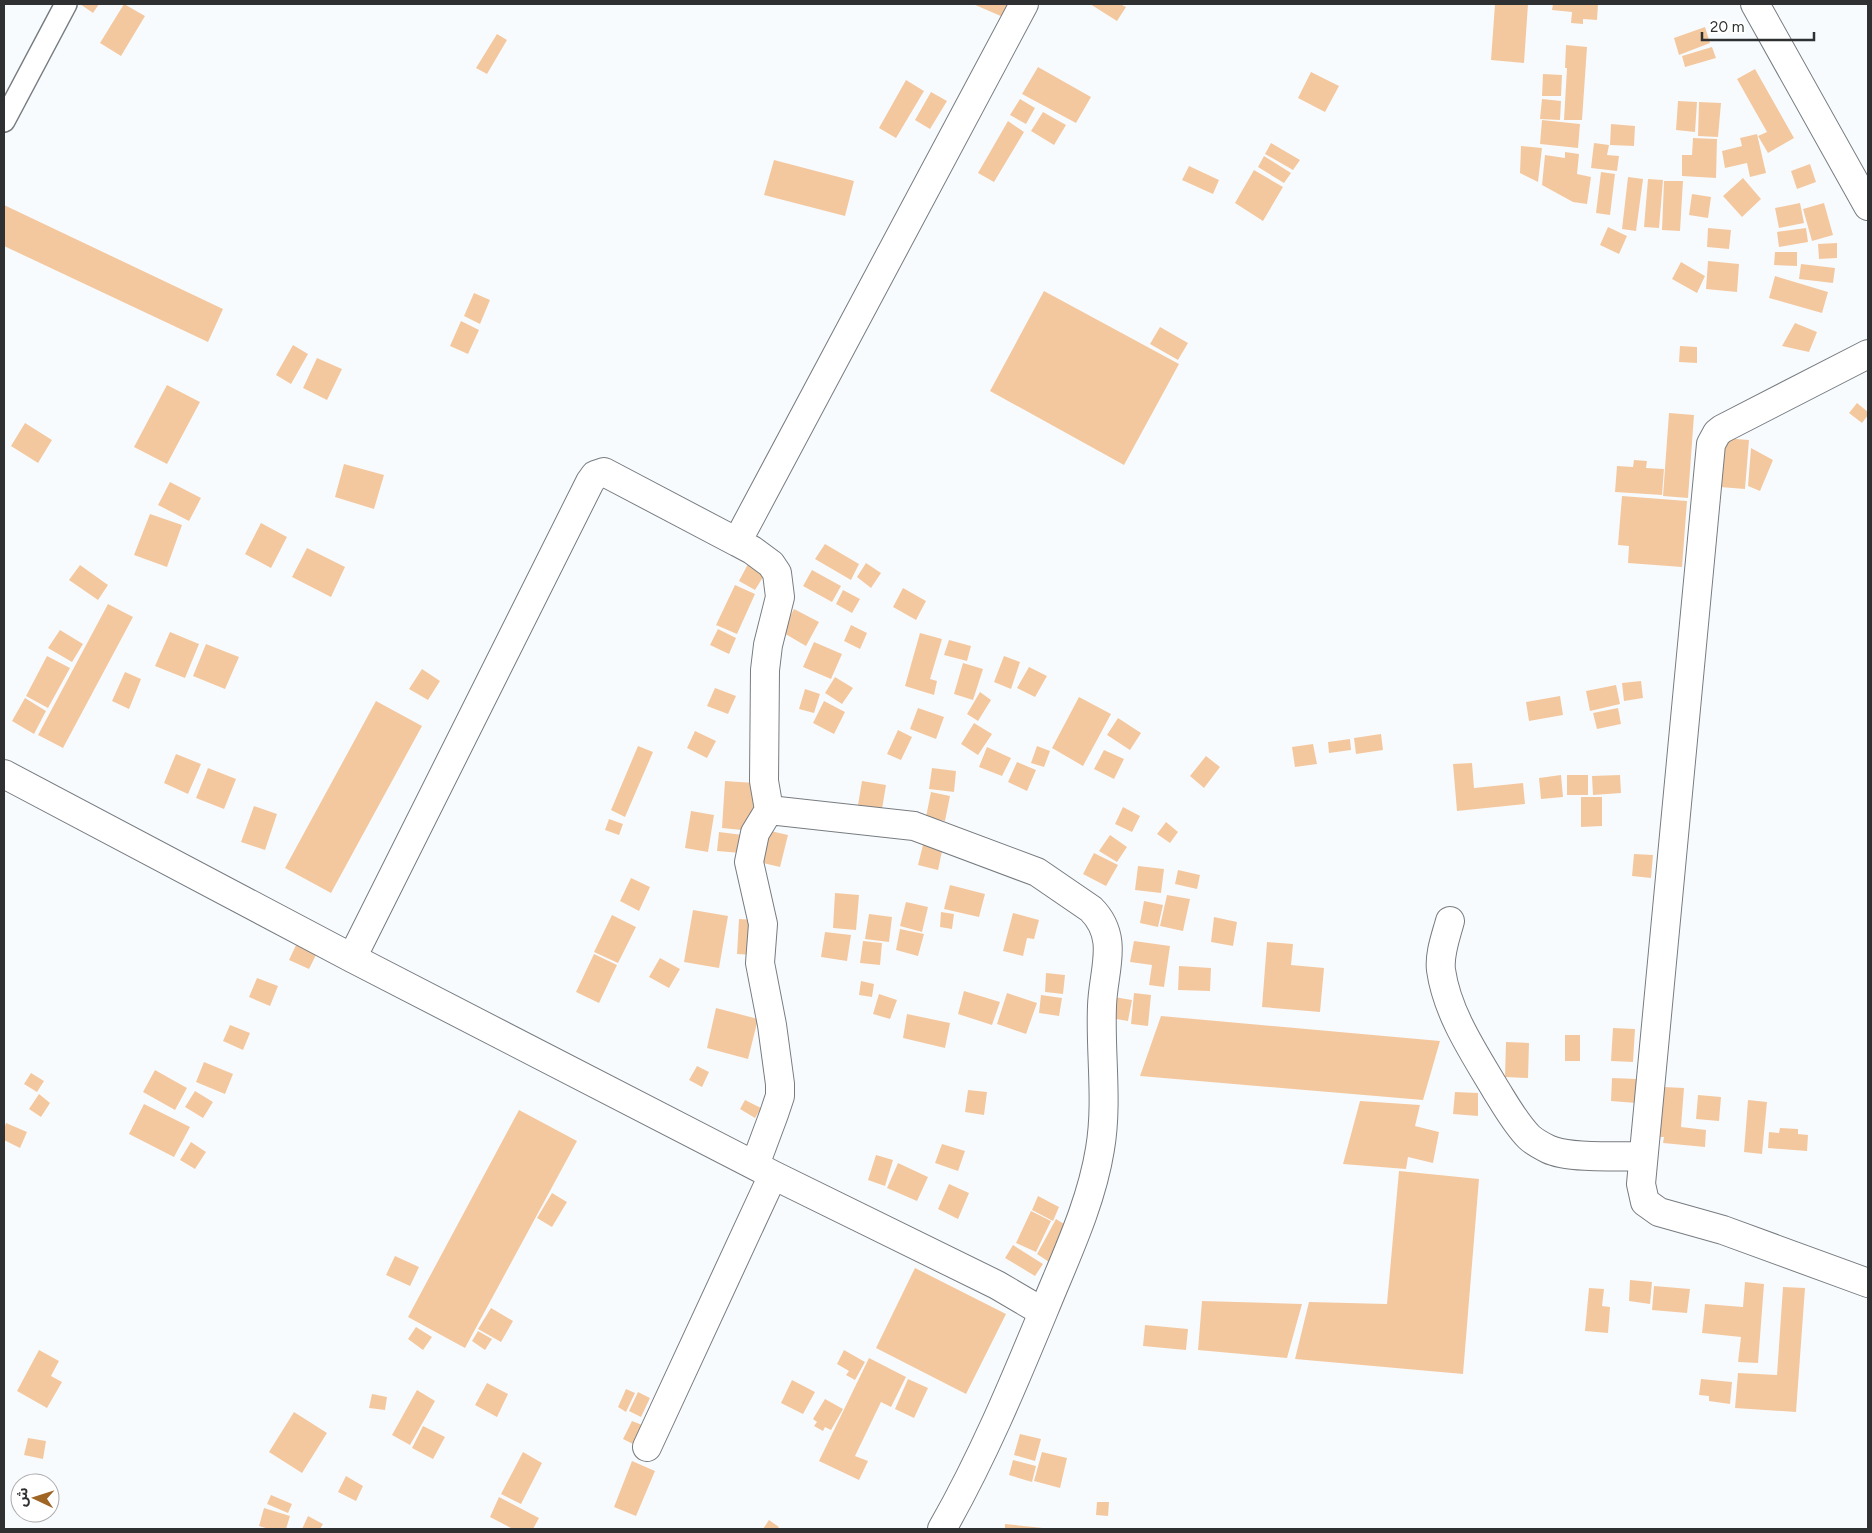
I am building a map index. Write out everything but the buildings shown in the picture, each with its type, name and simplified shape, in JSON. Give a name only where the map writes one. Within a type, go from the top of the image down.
[{"type":"street","points":[[737,542],[1024,4]]},
{"type":"street","points":[[1755,4],[1868,206]]},
{"type":"street","points":[[1868,354],[1722,429],[1717,433],[1711,444],[1642,1156],[1641,1192],[1645,1202],[1659,1212],[1723,1230],[1868,1283]]},
{"type":"street","points":[[352,958],[590,482],[595,476],[604,472],[765,558],[777,573],[780,597],[768,645],[765,670],[764,781],[769,810],[755,833],[749,862],[763,924],[760,963],[772,1025],[780,1084],[764,1170],[647,1446]]},
{"type":"street","points":[[4,774],[352,958],[764,1170],[998,1285],[1043,1312]]},
{"type":"street","points":[[769,810],[914,826],[1037,872],[1091,909],[1098,916],[1108,940],[1102,1004],[1103,1097],[1100,1148],[1096,1171],[1077,1229],[1000,1417],[961,1496],[942,1529]]},
{"type":"street","points":[[1450,921],[1444,944],[1441,968],[1447,996],[1484,1070],[1505,1105],[1529,1137],[1544,1147],[1560,1154],[1642,1156]]},
{"type":"lane","points":[[4,121],[66,4]]}]
